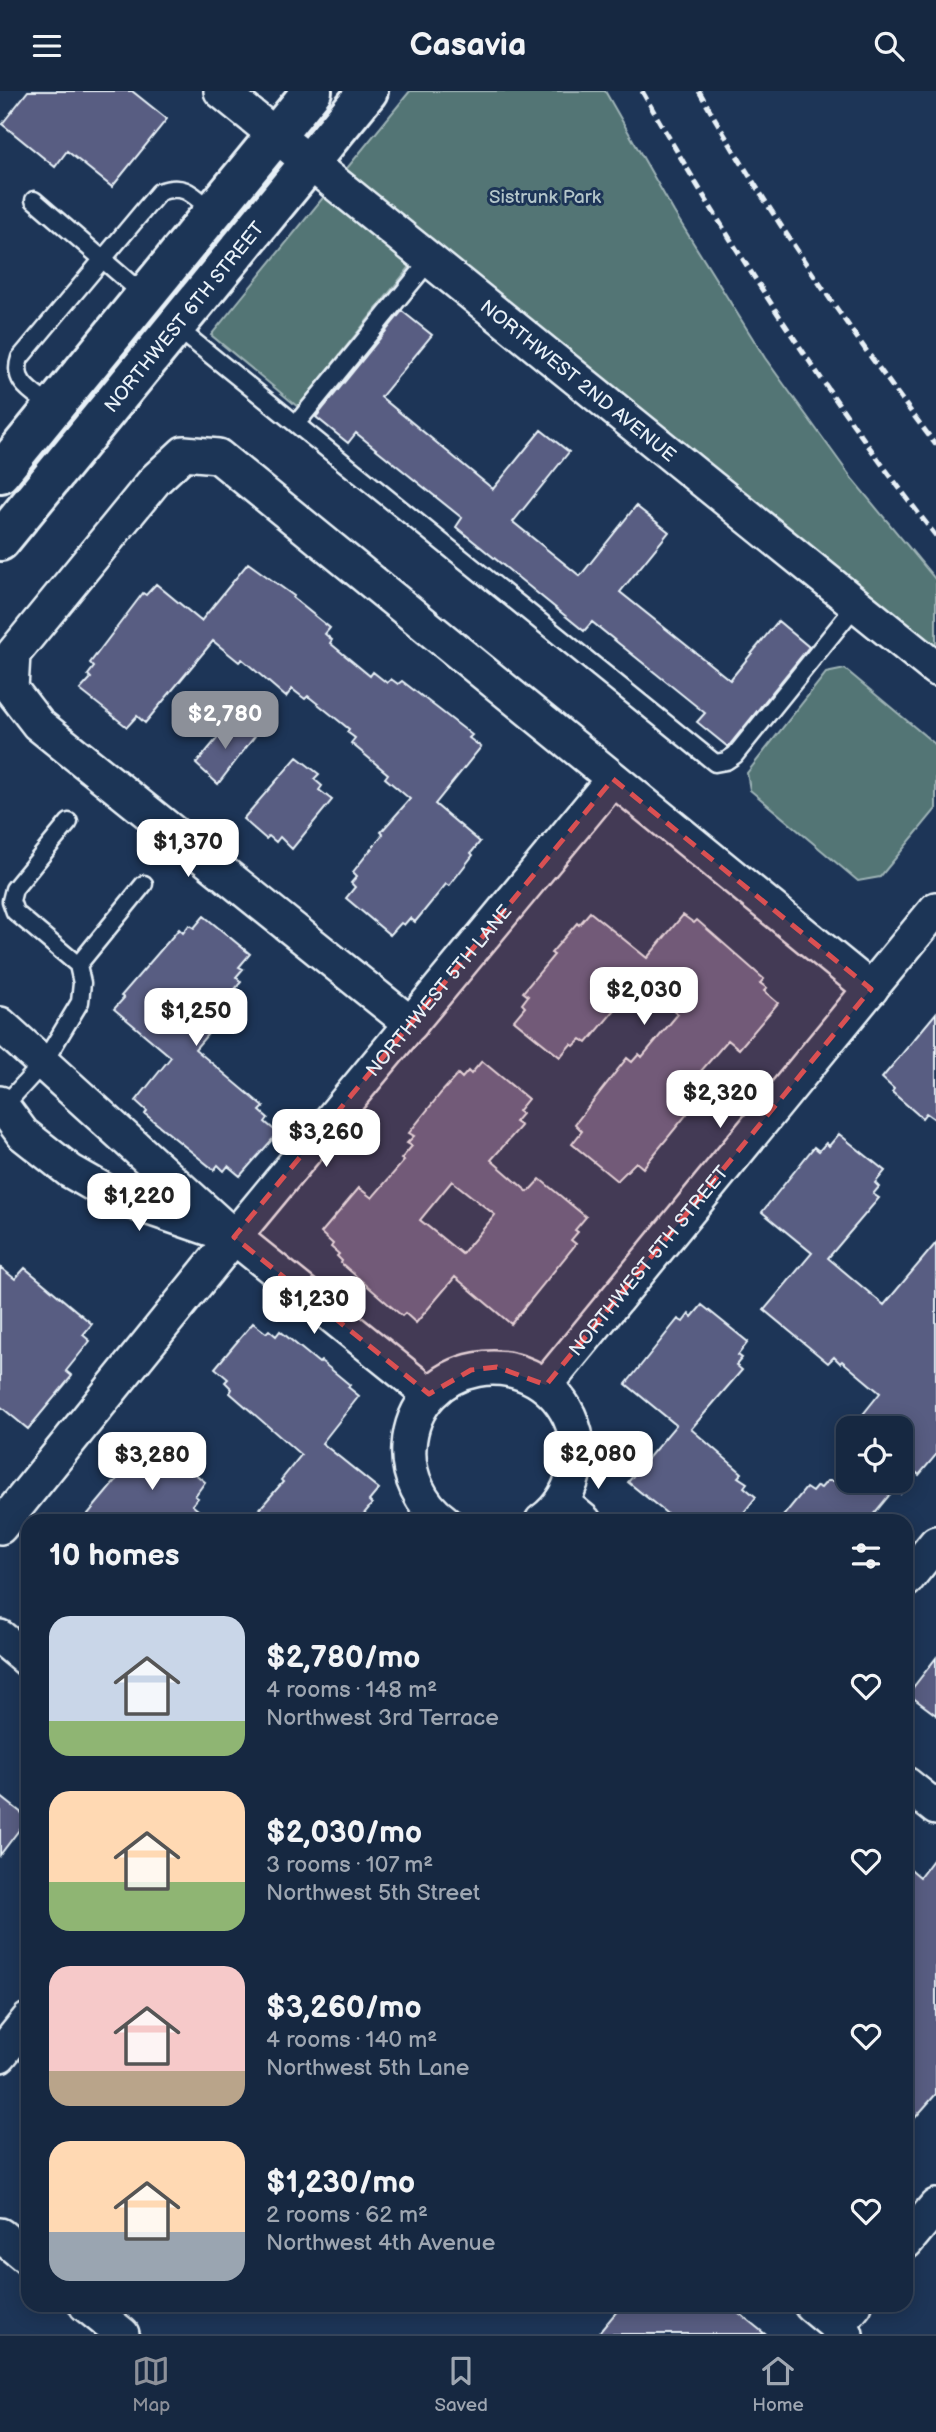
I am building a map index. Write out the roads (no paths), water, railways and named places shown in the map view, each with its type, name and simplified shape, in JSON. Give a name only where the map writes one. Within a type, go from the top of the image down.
[{"type":"street","name":"NORTHWEST 2ND AVENUE","points":[[221,91],[936,669]]},
{"type":"street","points":[[0,473],[312,91]]},
{"type":"street","name":"NORTHWEST 6TH STREET","points":[[0,541],[368,91]]},
{"type":"street","points":[[411,1024],[38,724],[11,689],[13,654],[156,479],[184,453],[218,456],[870,989]]},
{"type":"street","name":"NORTHWEST 5TH LANE","points":[[0,1527],[234,1237],[613,779]]},
{"type":"street","name":"NORTHWEST 5TH STREET","points":[[546,1385],[935,912]]},
{"type":"street","points":[[0,1024],[234,1237],[429,1394]]},
{"type":"street","points":[[2,1105],[23,1134],[70,1171],[114,1196],[234,1237]]},
{"type":"street","points":[[435,1514],[421,1497],[411,1472],[409,1447],[415,1421],[429,1394],[447,1381],[471,1370],[497,1367],[523,1372],[546,1385],[563,1404],[575,1427],[578,1453],[562,1514]]},
{"type":"street","points":[[913,1571],[936,1543]]},
{"type":"street","points":[[0,1637],[21,1654]]},
{"type":"street","points":[[913,1790],[936,1808]]},
{"type":"street","points":[[0,2055],[21,2029]]},
{"type":"street","points":[[913,2234],[936,2206]]},
{"type":"street","points":[[0,2235],[21,2252]]},
{"type":"street","points":[[95,2312],[122,2334]]},
{"type":"street","points":[[825,2312],[846,2322]]},
{"type":"lane","points":[[53,408],[19,380],[16,369],[20,358],[159,193],[172,187],[186,190],[214,212]]},
{"type":"lane","points":[[34,200],[145,296]]},
{"type":"lane","points":[[296,423],[430,260]]},
{"type":"lane","points":[[176,327],[715,762],[726,761],[735,755],[856,605]]},
{"type":"lane","points":[[2,1105],[44,1062],[80,1002],[82,983],[78,965],[15,912],[11,901],[14,889],[69,823]]},
{"type":"lane","points":[[78,965],[145,884]]},
{"type":"railway","points":[[642,91],[781,319],[856,429],[936,536]]},
{"type":"railway","points":[[699,91],[753,182],[812,272],[936,445]]},
{"type":"park label","name":"Sistrunk Park","points":[[545,196]]}]
